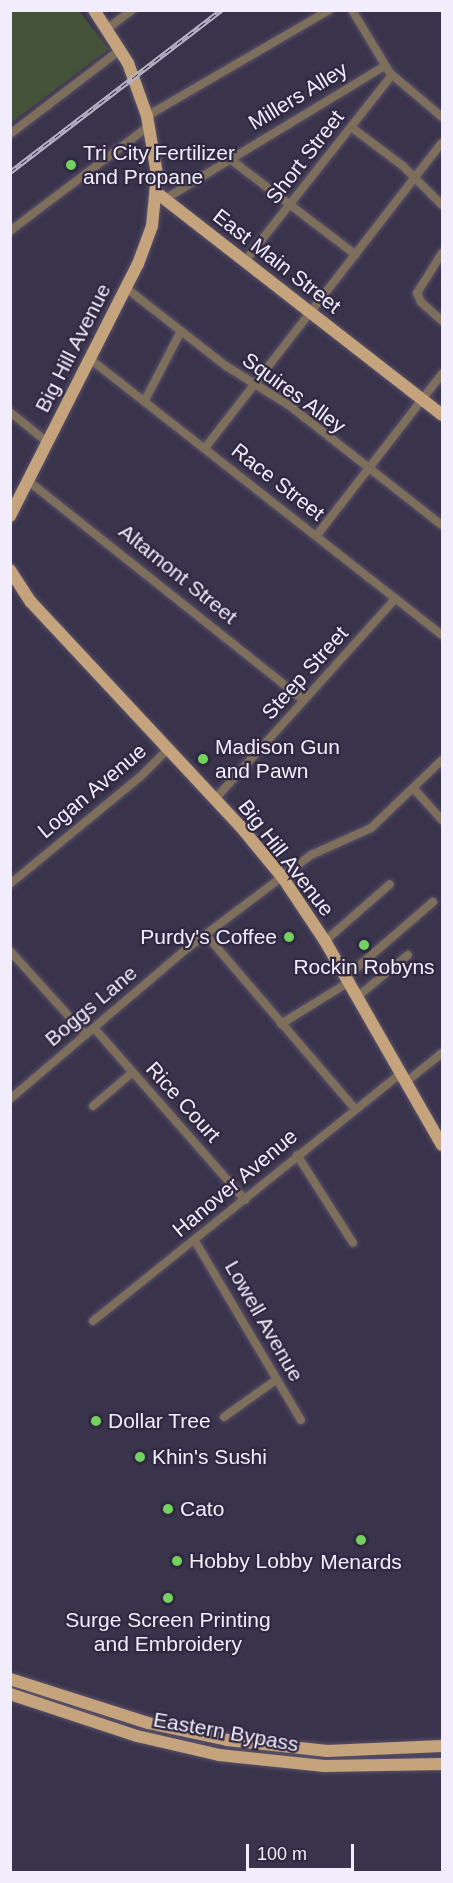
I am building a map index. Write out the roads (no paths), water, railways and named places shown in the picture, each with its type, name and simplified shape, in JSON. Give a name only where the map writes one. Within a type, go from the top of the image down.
[{"type":"main road","points":[[94,10],[108,28],[135,76],[148,121],[161,196]]},
{"type":"main road","name":"East Main Street","points":[[161,196],[442,415]]},
{"type":"main road","name":"Big Hill Avenue","points":[[10,516],[126,288],[146,245],[161,196]]},
{"type":"main road","name":"Big Hill Avenue","points":[[10,570],[31,602],[215,799],[283,878],[325,941],[442,1145]]},
{"type":"main road","name":"Eastern Bypass","points":[[10,1679],[186,1733],[286,1749],[367,1751],[442,1746]]},
{"type":"main road","points":[[10,1688],[51,1701],[64,1696]]},
{"type":"main road","name":"Eastern Bypass","points":[[10,1694],[137,1736],[219,1755],[324,1766],[442,1764]]},
{"type":"street","points":[[108,28],[132,10]]},
{"type":"street","points":[[10,231],[148,121],[329,10]]},
{"type":"street","points":[[352,10],[392,75],[442,117]]},
{"type":"street","points":[[10,134],[121,49]]},
{"type":"street","name":"Millers Alley","points":[[161,196],[231,159],[385,66]]},
{"type":"street","name":"Short Street","points":[[245,261],[392,75]]},
{"type":"street","points":[[351,127],[415,178],[442,204]]},
{"type":"street","points":[[205,448],[442,143]]},
{"type":"street","points":[[231,159],[356,255]]},
{"type":"street","points":[[442,253],[417,293],[421,302],[442,321]]},
{"type":"street","name":"Squires Alley","points":[[126,288],[226,366],[256,382],[442,525]]},
{"type":"street","points":[[145,400],[181,330]]},
{"type":"street","name":"Race Street","points":[[90,359],[442,635]]},
{"type":"street","points":[[317,535],[369,471],[442,374]]},
{"type":"street","points":[[10,412],[47,442]]},
{"type":"street","name":"Altamont Street","points":[[27,480],[304,700]]},
{"type":"street","name":"Steep Street","points":[[215,799],[396,598]]},
{"type":"street","name":"Logan Avenue","points":[[10,884],[140,777],[168,749]]},
{"type":"street","name":"Boggs Lane","points":[[10,1099],[206,935],[316,852],[364,834],[442,760]]},
{"type":"street","points":[[414,789],[442,820]]},
{"type":"street","points":[[325,941],[390,884]]},
{"type":"street","points":[[281,1024],[347,980],[434,902]]},
{"type":"street","points":[[206,935],[355,1108]]},
{"type":"street","points":[[10,951],[86,1035]]},
{"type":"street","points":[[357,997],[408,955]]},
{"type":"street","name":"Rice Court","points":[[94,1028],[245,1200]]},
{"type":"street","name":"Hanover Avenue","points":[[93,1321],[195,1241],[355,1108],[442,1053]]},
{"type":"street","points":[[93,1106],[133,1072]]},
{"type":"street","points":[[297,1155],[353,1244]]},
{"type":"street","name":"Lowell Avenue","points":[[195,1241],[301,1420]]},
{"type":"street","points":[[224,1417],[277,1379]]},
{"type":"railway","points":[[10,172],[221,10]]},
{"type":"place","name":"Tri City Fertilizer and Propane","points":[[71,165]]},
{"type":"place","name":"Madison Gun and Pawn","points":[[203,759]]},
{"type":"place","name":"Purdy's Coffee","points":[[289,937]]},
{"type":"place","name":"Rockin Robyns","points":[[364,945]]},
{"type":"place","name":"Dollar Tree","points":[[96,1421]]},
{"type":"place","name":"Khin's Sushi","points":[[140,1457]]},
{"type":"place","name":"Cato","points":[[168,1509]]},
{"type":"place","name":"Menards","points":[[361,1540]]},
{"type":"place","name":"Hobby Lobby","points":[[177,1561]]},
{"type":"place","name":"Surge Screen Printing and Embroidery","points":[[168,1598]]}]
